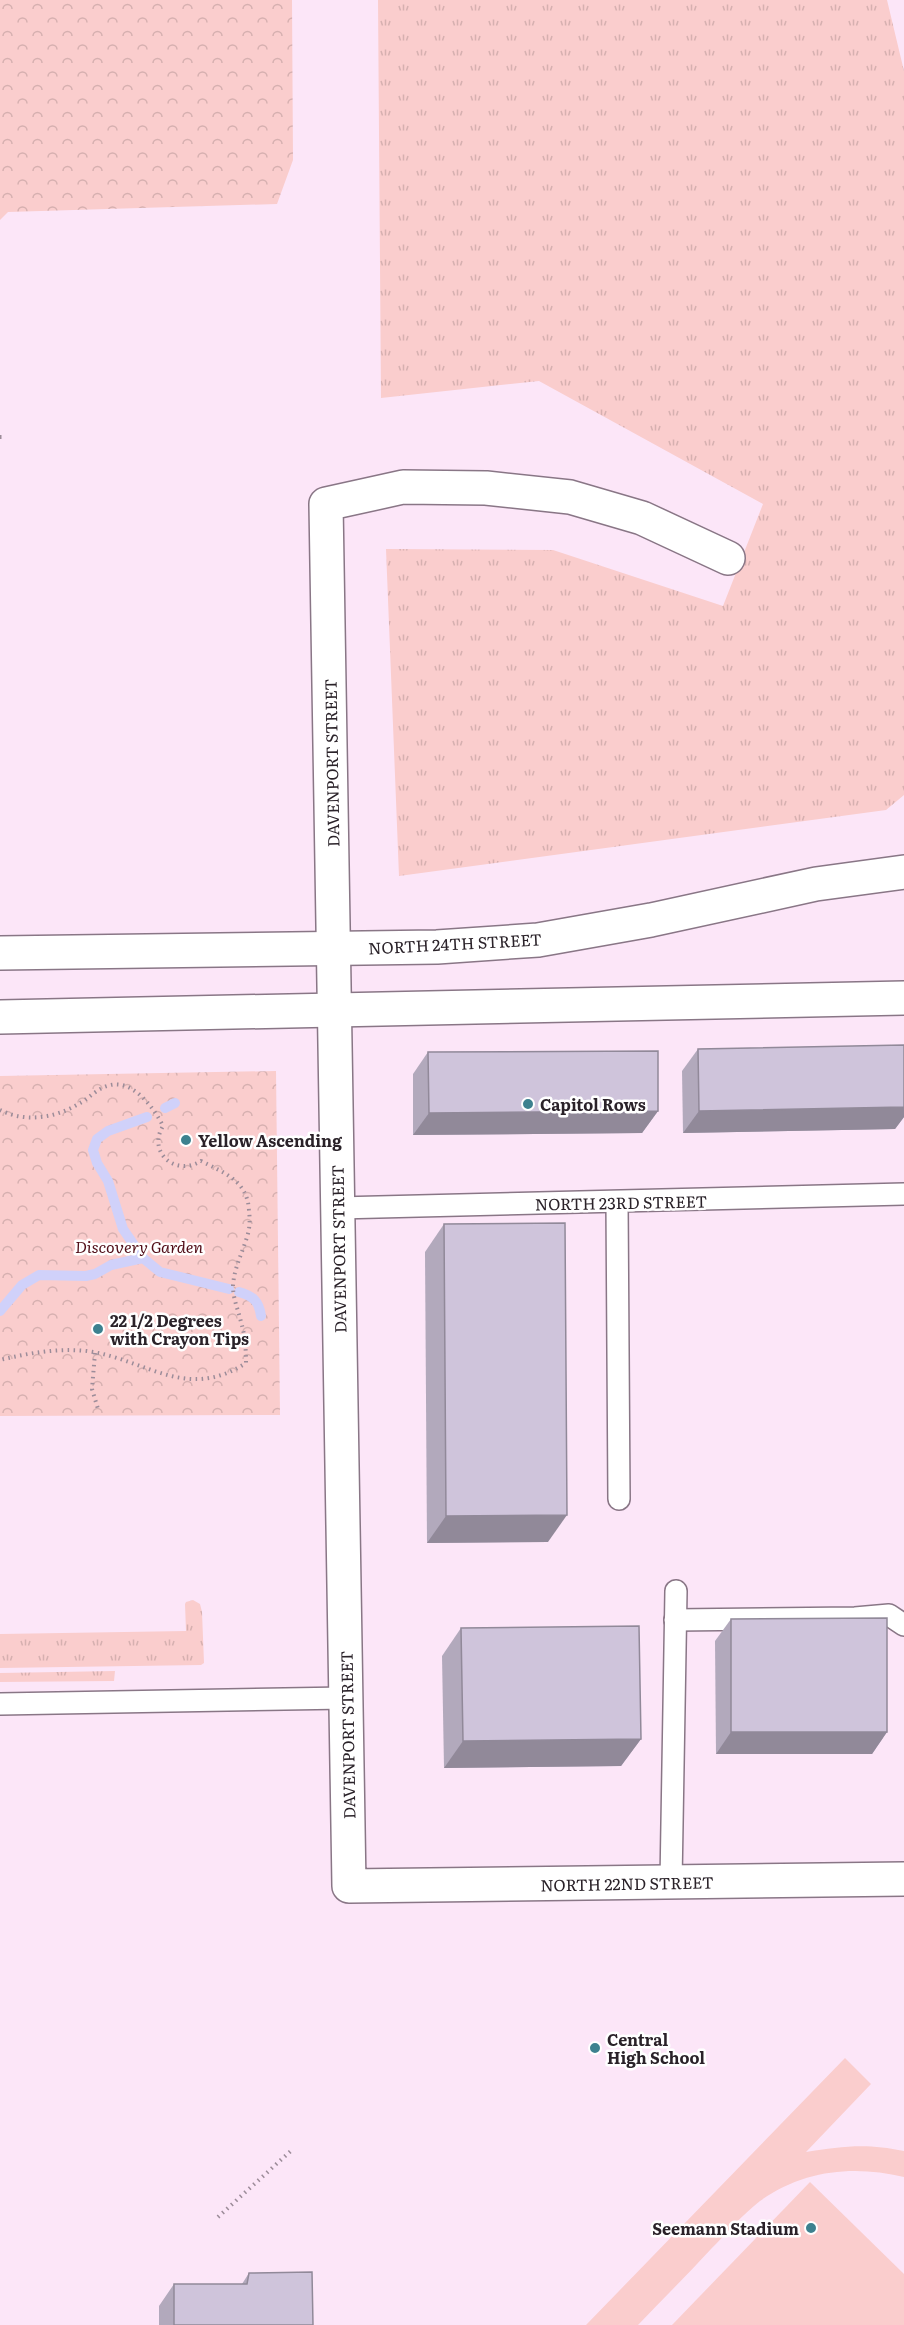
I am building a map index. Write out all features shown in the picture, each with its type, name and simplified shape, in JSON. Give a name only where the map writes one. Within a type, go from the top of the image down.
[{"type":"street","name":"DAVENPORT STREET","points":[[349,1886],[326,504],[403,487],[486,488],[570,497],[642,518],[728,558]]},
{"type":"street","name":"NORTH 24TH STREET","points":[[0,953],[437,947],[538,939],[651,920],[816,884],[904,872]]},
{"type":"street","points":[[0,1017],[904,998]]},
{"type":"street","name":"NORTH 22ND STREET","points":[[349,1886],[904,1879]]},
{"type":"lane","name":"NORTH 23RD STREET","points":[[338,1208],[904,1194]]},
{"type":"lane","points":[[617,1202],[619,1499]]},
{"type":"lane","points":[[672,1882],[676,1591]]},
{"type":"lane","points":[[675,1620],[855,1618],[889,1615],[904,1625]]},
{"type":"lane","points":[[0,1704],[346,1698]]},
{"type":"path","points":[[0,1110],[20,1118],[49,1115],[67,1110],[109,1085],[126,1086],[154,1108],[163,1126],[159,1132],[159,1149],[170,1163],[187,1167],[201,1161],[239,1182],[249,1202],[250,1228],[236,1267],[233,1283],[234,1298],[242,1324],[246,1363],[217,1376],[175,1378],[140,1364],[95,1353],[54,1350],[0,1360]]},
{"type":"path","points":[[95,1353],[92,1389],[98,1409]]},
{"type":"path","points":[[218,2217],[293,2149]]},
{"type":"green space","points":[[0,0],[292,0],[293,160],[277,204],[8,212],[0,220]]},
{"type":"green space","points":[[378,0],[887,0],[904,71],[904,795],[886,810],[399,876],[386,549],[553,550],[723,606],[763,504],[539,381],[381,398]]},
{"type":"green space","name":"Discovery Garden","points":[[276,1071],[280,1415],[0,1416],[0,1076]]},
{"type":"green space","points":[[193,1600],[200,1604],[202,1612],[204,1663],[201,1665],[0,1668],[0,1634],[186,1631],[185,1604]]},
{"type":"green space","points":[[115,1671],[114,1681],[0,1682],[0,1673]]},
{"type":"green space","points":[[845,2058],[871,2084],[806,2152],[855,2146],[904,2151],[904,2177],[885,2173],[848,2171],[829,2173],[794,2182],[760,2201],[747,2212],[638,2325],[586,2325]]},
{"type":"green space","name":"Seemann Stadium","points":[[810,2182],[904,2274],[904,2325],[672,2325]]},
{"type":"building","points":[[904,1045],[904,1107],[699,1111],[698,1049]]},
{"type":"building","points":[[658,1051],[658,1111],[429,1113],[428,1052]]},
{"type":"building","points":[[565,1223],[567,1515],[446,1516],[444,1224]]},
{"type":"building","points":[[887,1618],[887,1732],[731,1732],[731,1619]]},
{"type":"building","points":[[639,1626],[641,1739],[463,1741],[461,1628]]},
{"type":"building","points":[[312,2272],[313,2325],[174,2325],[174,2284],[247,2284],[249,2273]]},
{"type":"waterway","points":[[165,1108],[175,1103]]},
{"type":"waterway","points":[[147,1117],[108,1131],[97,1139],[93,1150],[97,1163],[108,1181],[123,1229],[143,1258],[160,1272],[229,1289]]},
{"type":"waterway","points":[[0,1311],[22,1285],[39,1275],[86,1276],[111,1265],[143,1258]]},
{"type":"waterway","points":[[239,1292],[255,1300],[261,1316]]},
{"type":"place","name":"Capitol Rows","points":[[528,1104]]},
{"type":"place","name":"Yellow Ascending","points":[[186,1140]]},
{"type":"place","name":"22 1/2 Degrees with Crayon Tips","points":[[98,1329]]},
{"type":"place","name":"Central High School","points":[[595,2048]]},
{"type":"place","name":"Seemann Stadium","points":[[811,2228]]}]
